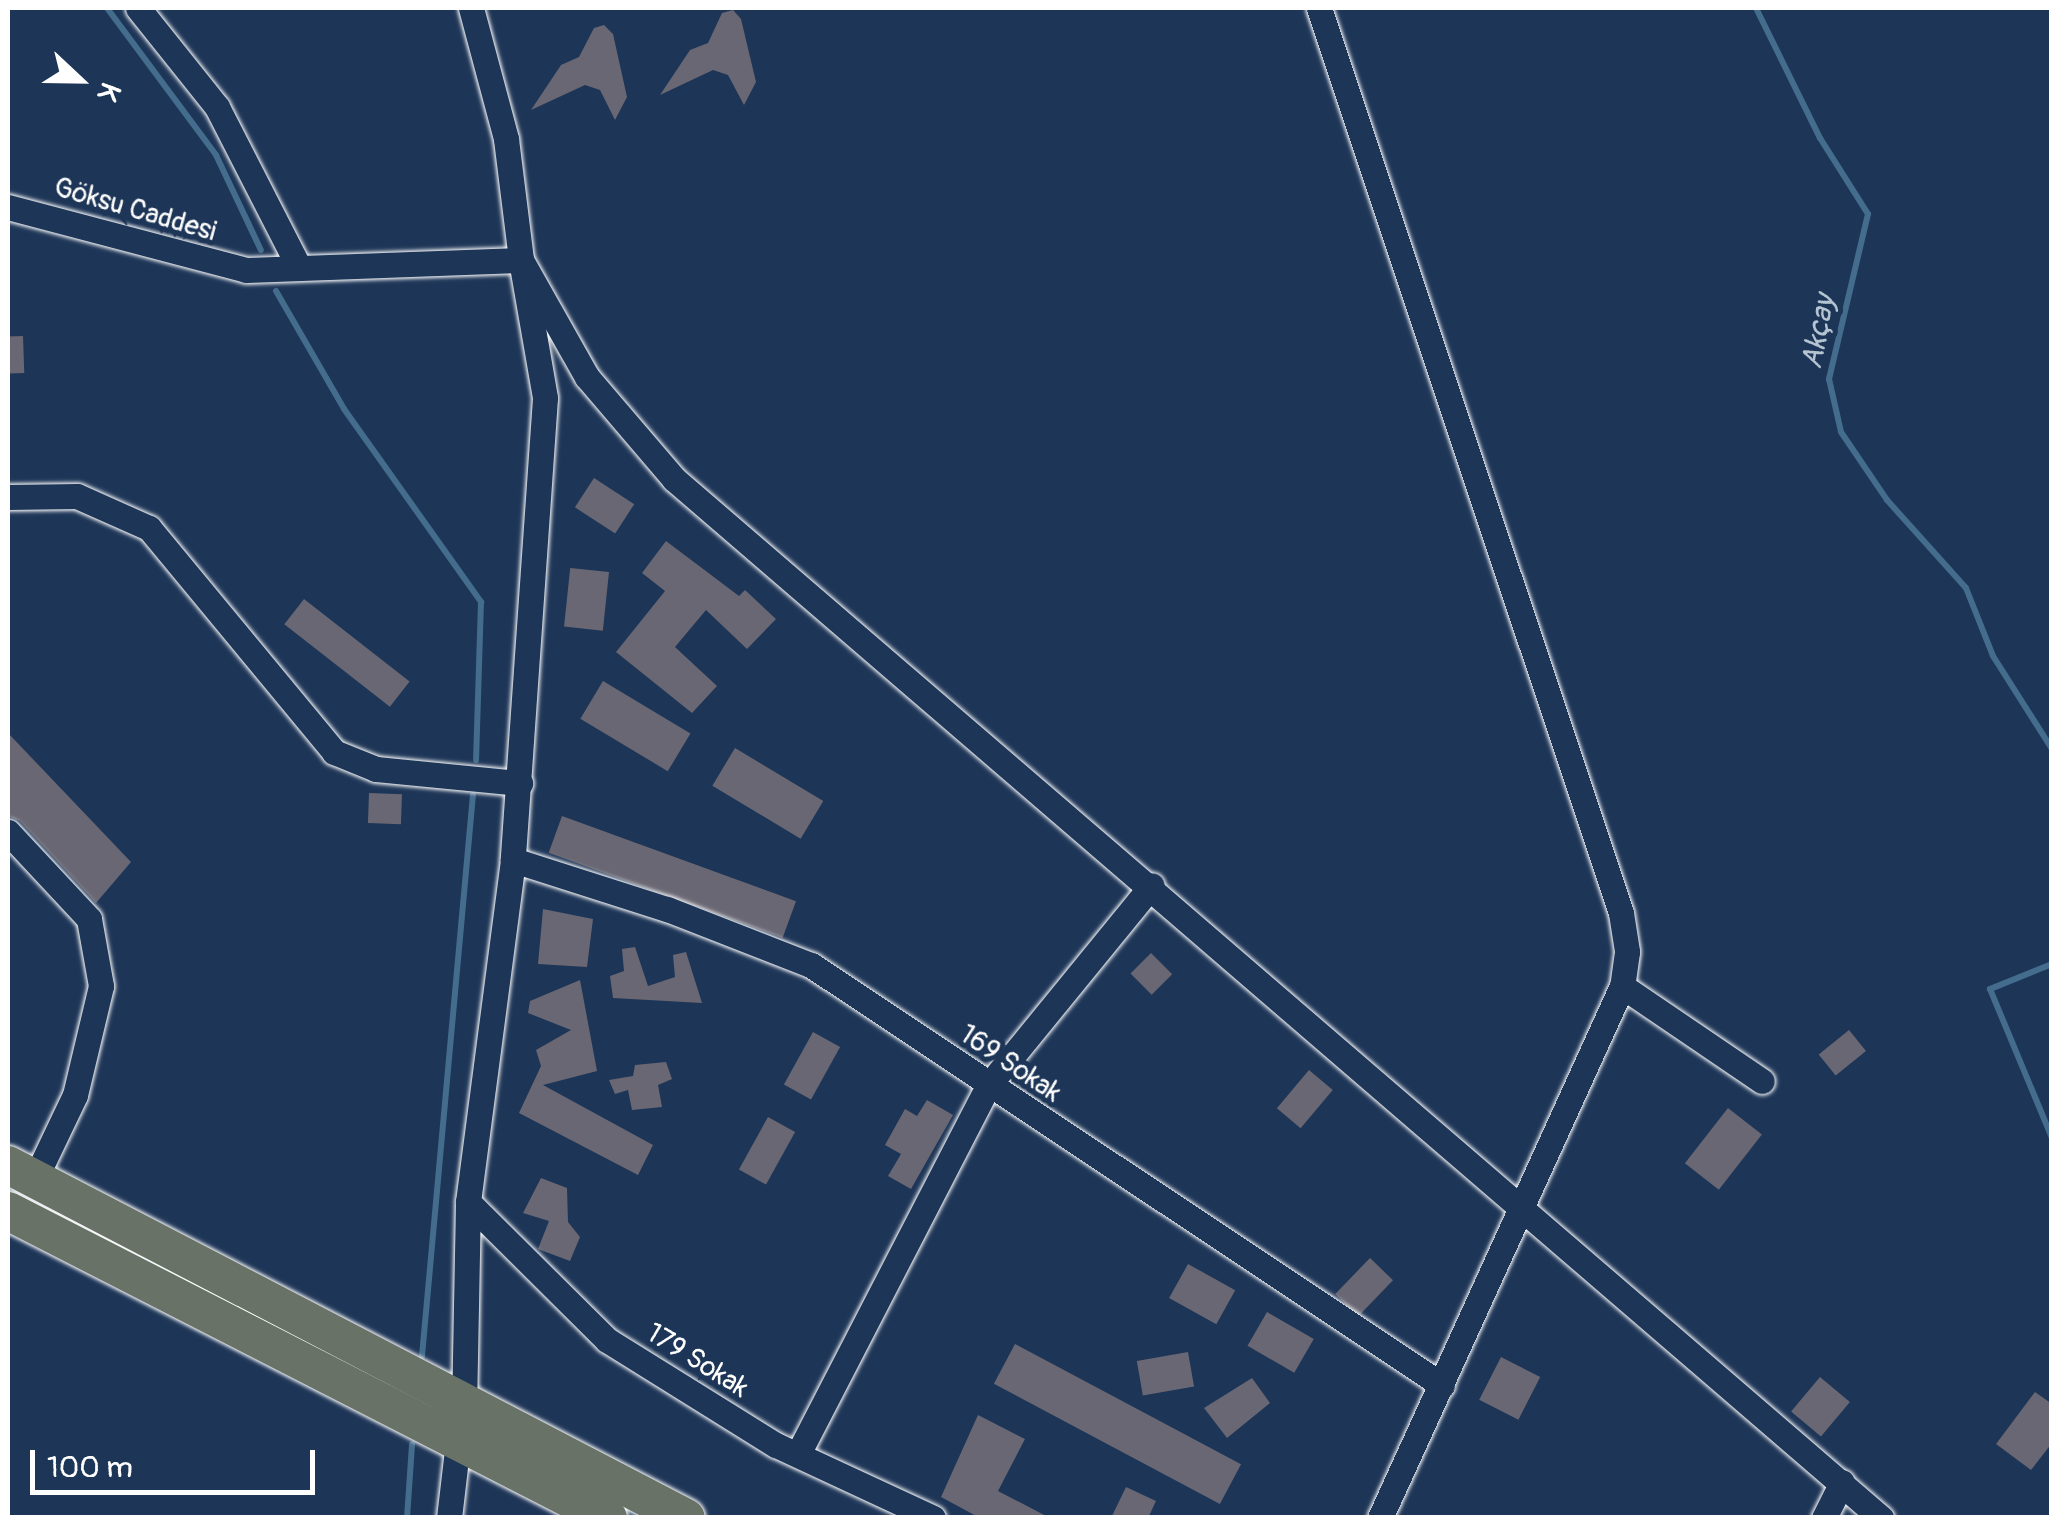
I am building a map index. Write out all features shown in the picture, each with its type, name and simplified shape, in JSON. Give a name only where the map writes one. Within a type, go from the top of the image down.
[{"type":"highway","points":[[21,1172],[686,1518]]},
{"type":"highway","points":[[8,1211],[608,1518]]},
{"type":"street","points":[[138,8],[217,107],[299,267]]},
{"type":"street","points":[[464,1402],[468,1202],[514,860],[508,782],[545,398],[521,260],[506,139],[472,8]]},
{"type":"street","points":[[1318,8],[1621,913],[1627,952],[1622,986],[1518,1207],[1380,1518]]},
{"type":"street","name":"Göksu Caddesi","points":[[8,206],[246,270],[521,260]]},
{"type":"street","points":[[521,260],[587,377],[674,479],[1152,885],[1518,1207],[1881,1518]]},
{"type":"street","points":[[8,497],[77,496],[149,528],[334,752],[376,769],[508,782]]},
{"type":"street","points":[[8,832],[89,918],[101,986],[75,1095],[21,1172]]},
{"type":"street","name":"169 Sokak","points":[[514,860],[667,908],[811,965],[1442,1385]]},
{"type":"street","points":[[798,1454],[988,1086],[1152,885]]},
{"type":"street","points":[[1622,986],[1762,1081]]},
{"type":"street","name":"179 Sokak","points":[[468,1202],[607,1340],[798,1454],[932,1518]]},
{"type":"street","points":[[449,1518],[458,1441]]},
{"type":"street","points":[[1824,1518],[1842,1482]]},
{"type":"building","points":[[733,10],[741,19],[756,82],[744,105],[728,75],[713,70],[660,95],[690,50],[708,43],[722,13]]},
{"type":"building","points":[[604,25],[613,34],[627,97],[615,120],[600,90],[585,85],[531,110],[561,65],[579,57],[594,28]]},
{"type":"building","points":[[23,336],[24,373],[9,374],[8,337]]},
{"type":"building","points":[[594,478],[634,504],[615,533],[575,507]]},
{"type":"building","points":[[666,541],[739,596],[745,590],[776,619],[747,649],[706,610],[675,647],[717,686],[692,713],[616,652],[665,591],[642,573]]},
{"type":"building","points":[[570,568],[609,572],[603,631],[564,627]]},
{"type":"building","points":[[304,599],[410,681],[390,707],[284,624]]},
{"type":"building","points":[[603,681],[690,734],[668,771],[580,719]]},
{"type":"building","points":[[8,733],[131,862],[96,903],[20,821],[8,816]]},
{"type":"building","points":[[735,748],[823,801],[801,839],[712,786]]},
{"type":"building","points":[[369,793],[402,794],[401,824],[368,823]]},
{"type":"building","points":[[562,816],[796,901],[783,938],[549,853]]},
{"type":"building","points":[[543,909],[593,919],[587,967],[538,964]]},
{"type":"building","points":[[635,947],[648,986],[675,977],[673,955],[686,952],[702,1003],[613,998],[610,976],[624,971],[622,949]]},
{"type":"building","points":[[1151,953],[1172,974],[1152,995],[1130,974]]},
{"type":"building","points":[[580,980],[597,1071],[543,1085],[653,1145],[638,1175],[519,1113],[541,1066],[536,1050],[571,1030],[528,1013],[530,1001]]},
{"type":"building","points":[[1849,1030],[1866,1051],[1836,1076],[1819,1055]]},
{"type":"building","points":[[813,1032],[840,1047],[811,1100],[784,1084]]},
{"type":"building","points":[[666,1062],[672,1079],[658,1085],[662,1107],[632,1110],[628,1090],[615,1094],[609,1080],[633,1076],[635,1065]]},
{"type":"building","points":[[1309,1070],[1333,1090],[1301,1128],[1277,1108]]},
{"type":"building","points":[[927,1100],[953,1115],[911,1189],[888,1176],[901,1154],[885,1145],[905,1109],[917,1116]]},
{"type":"building","points":[[1728,1108],[1762,1134],[1719,1190],[1685,1163]]},
{"type":"building","points":[[768,1117],[795,1132],[766,1185],[739,1169]]},
{"type":"building","points":[[541,1178],[567,1188],[568,1222],[580,1237],[570,1261],[538,1249],[549,1221],[523,1213]]},
{"type":"building","points":[[1370,1258],[1393,1280],[1358,1316],[1335,1294]]},
{"type":"building","points":[[1188,1264],[1235,1290],[1216,1324],[1169,1298]]},
{"type":"building","points":[[1267,1312],[1314,1339],[1294,1373],[1248,1346]]},
{"type":"building","points":[[1015,1344],[1241,1464],[1220,1504],[994,1384]]},
{"type":"building","points":[[1188,1352],[1194,1386],[1143,1395],[1137,1361]]},
{"type":"building","points":[[1501,1357],[1540,1377],[1518,1420],[1479,1400]]},
{"type":"building","points":[[1820,1377],[1850,1402],[1821,1437],[1791,1411]]},
{"type":"building","points":[[1252,1378],[1270,1403],[1227,1438],[1204,1408]]},
{"type":"building","points":[[2035,1392],[2052,1404],[2052,1443],[2031,1470],[1996,1444]]},
{"type":"building","points":[[978,1415],[1025,1439],[998,1491],[1050,1518],[980,1518],[941,1497]]},
{"type":"building","points":[[1126,1487],[1156,1501],[1148,1518],[1111,1518]]},
{"type":"waterway","points":[[107,8],[216,155],[261,250]]},
{"type":"waterway","name":"Akçay","points":[[1756,8],[1820,138],[1868,214],[1829,379],[1841,432],[1887,500],[1966,588],[1993,656],[2052,749]]},
{"type":"waterway","points":[[276,291],[344,409],[481,602],[476,760]]},
{"type":"waterway","points":[[422,1356],[473,795]]},
{"type":"waterway","name":"Akçay","points":[[2052,964],[1990,989],[2052,1138]]},
{"type":"waterway","points":[[407,1518],[412,1444]]}]
